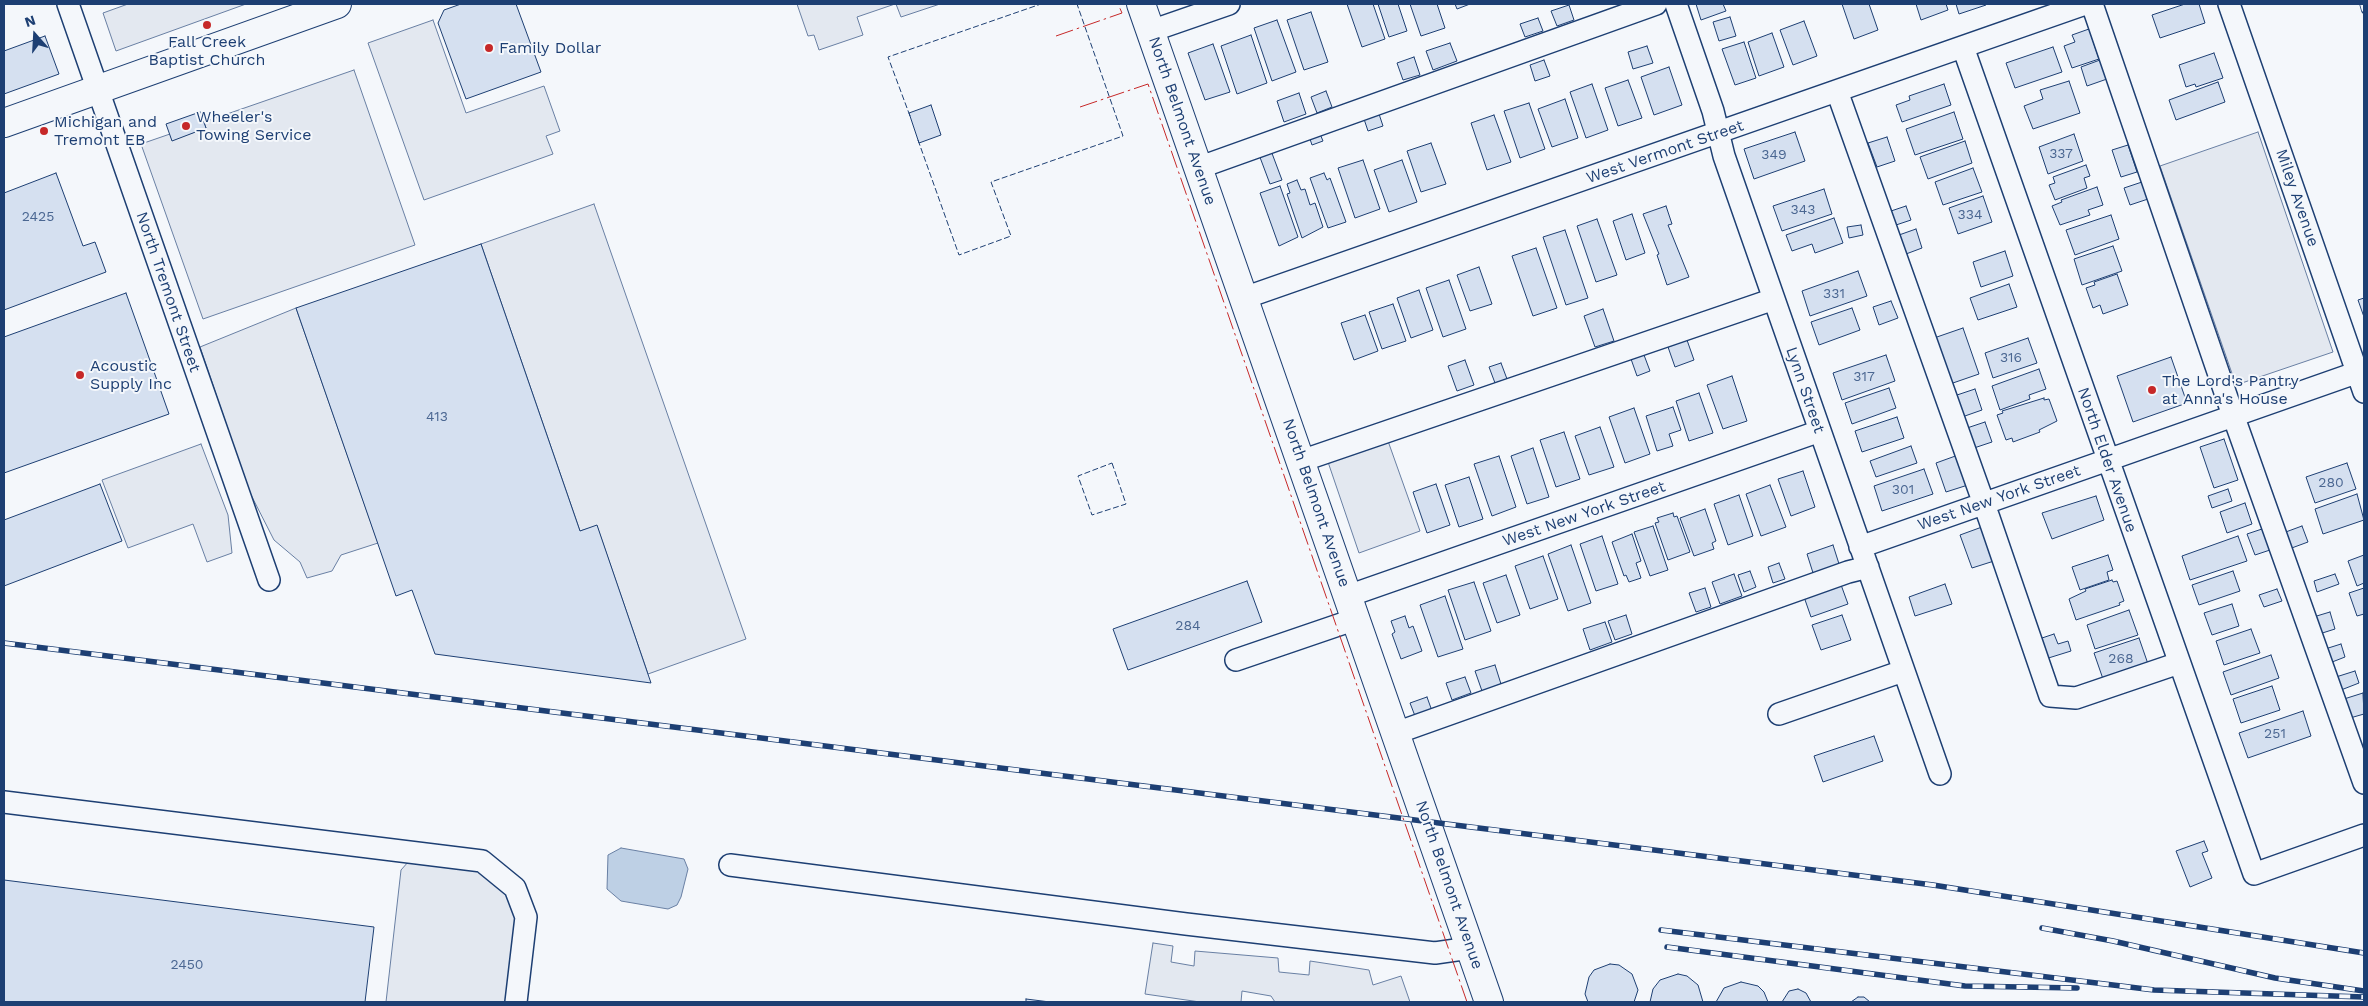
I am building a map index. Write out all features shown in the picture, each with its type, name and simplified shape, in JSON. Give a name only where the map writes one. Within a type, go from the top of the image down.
[{"type":"main road","points":[[4,123],[337,4]]},
{"type":"main road","name":"North Belmont Avenue","points":[[1141,4],[1489,1002]]},
{"type":"street","name":"North Tremont Street","points":[[68,4],[269,580]]},
{"type":"street","points":[[1151,31],[1229,4]]},
{"type":"street","points":[[1198,168],[1656,4]]},
{"type":"street","name":"Lynn Street","points":[[1676,4],[1714,111],[1724,156],[1940,774]]},
{"type":"street","name":"West Vermont Street","points":[[1244,298],[2085,4]]},
{"type":"street","points":[[2092,4],[2234,416],[2364,783]]},
{"type":"street","name":"Miley Avenue","points":[[2229,4],[2362,378]]},
{"type":"street","name":"North Elder Avenue","points":[[1963,46],[2254,874],[2364,835]]},
{"type":"street","points":[[1837,90],[1984,503],[2050,696],[2076,698],[2179,663]]},
{"type":"street","points":[[1301,461],[1774,299]]},
{"type":"street","name":"West New York Street","points":[[1860,547],[2234,416],[2362,378]]},
{"type":"street","name":"West New York Street","points":[[1236,660],[1352,608],[1820,431]]},
{"type":"street","points":[[1396,733],[1848,572],[1868,567]]},
{"type":"street","points":[[1779,714],[1904,671]]},
{"type":"street","points":[[4,802],[482,861],[515,888],[526,917],[516,1002]]},
{"type":"street","points":[[730,865],[1186,924],[1435,952],[1470,948]]},
{"type":"shaded area","points":[[128,4],[246,4],[116,51],[103,13]]},
{"type":"shaded area","points":[[797,4],[895,4],[857,17],[863,35],[819,50],[814,35],[808,36]]},
{"type":"shaded area","points":[[896,4],[940,4],[901,17]]},
{"type":"shaded area","points":[[433,20],[466,113],[544,86],[560,131],[546,136],[553,154],[424,200],[368,43]]},
{"type":"shaded area","points":[[354,70],[415,245],[203,319],[141,144],[170,134],[172,140],[206,128],[204,122]]},
{"type":"shaded area","points":[[2258,132],[2333,352],[2236,385],[2160,166]]},
{"type":"shaded area","points":[[594,204],[746,639],[648,674],[597,526],[580,531],[481,244]]},
{"type":"shaded area","points":[[296,308],[378,543],[341,555],[332,571],[307,578],[300,562],[274,540],[249,491],[200,347]]},
{"type":"shaded area","points":[[1388,441],[1420,531],[1359,553],[1328,462]]},
{"type":"shaded area","points":[[201,444],[228,515],[232,553],[207,562],[193,524],[128,548],[102,480]]},
{"type":"shaded area","points":[[409,861],[486,872],[499,884],[526,917],[512,1002],[386,1002],[401,870]]},
{"type":"shaded area","points":[[1153,943],[1173,946],[1171,962],[1194,966],[1195,951],[1278,958],[1279,972],[1309,975],[1310,961],[1369,970],[1373,985],[1401,976],[1410,1002],[1275,1002],[1271,996],[1242,991],[1241,1002],[1200,1002],[1145,994]]},
{"type":"water","points":[[621,848],[684,859],[688,869],[677,905],[668,909],[621,901],[607,889],[608,855]]},
{"type":"building","name":"Family Dollar","points":[[461,4],[516,4],[541,72],[466,99],[438,23],[444,10]]},
{"type":"building","points":[[1347,4],[1373,4],[1385,39],[1362,47]]},
{"type":"building","points":[[1378,4],[1398,4],[1407,31],[1389,37]]},
{"type":"building","points":[[1410,4],[1437,4],[1445,28],[1421,36]]},
{"type":"building","points":[[1455,4],[1470,4],[1457,9]]},
{"type":"building","points":[[1696,4],[1723,4],[1726,11],[1701,20]]},
{"type":"building","points":[[1842,4],[1869,4],[1878,30],[1854,39]]},
{"type":"building","points":[[1916,4],[1946,4],[1948,10],[1921,20]]},
{"type":"building","points":[[1956,4],[1986,4],[1986,5],[1959,14]]},
{"type":"building","points":[[2185,4],[2199,4],[2205,23],[2160,38],[2152,15]]},
{"type":"building","points":[[1569,5],[1574,20],[1557,26],[1551,11]]},
{"type":"building","points":[[1311,12],[1328,62],[1304,70],[1287,20]]},
{"type":"building","points":[[1730,17],[1736,36],[1719,41],[1713,22]]},
{"type":"building","points":[[1538,18],[1543,31],[1525,37],[1520,24]]},
{"type":"building","points":[[1277,20],[1296,72],[1272,81],[1254,28]]},
{"type":"building","points":[[1804,21],[1817,56],[1793,65],[1780,30]]},
{"type":"building","points":[[2089,29],[2099,59],[2072,68],[2064,46],[2075,42],[2072,35]]},
{"type":"building","points":[[1772,33],[1784,67],[1759,76],[1748,42]]},
{"type":"building","points":[[1251,35],[1267,83],[1237,94],[1221,46]]},
{"type":"building","points":[[45,36],[59,74],[4,94],[4,51]]},
{"type":"building","points":[[1744,42],[1756,78],[1735,85],[1722,49]]},
{"type":"building","points":[[1450,43],[1457,61],[1433,70],[1426,51]]},
{"type":"building","points":[[1213,44],[1230,92],[1205,100],[1188,53]]},
{"type":"building","points":[[1647,46],[1653,63],[1633,69],[1628,52]]},
{"type":"building","points":[[2053,47],[2062,72],[2015,88],[2006,63]]},
{"type":"building","points":[[2214,53],[2223,78],[2196,87],[2195,84],[2186,87],[2179,65]]},
{"type":"building","points":[[1414,57],[1420,75],[1403,80],[1397,63]]},
{"type":"building","points":[[1544,60],[1550,76],[1535,81],[1530,65]]},
{"type":"building","points":[[2100,60],[2107,79],[2087,86],[2081,67]]},
{"type":"building","points":[[1669,67],[1682,105],[1654,115],[1641,77]]},
{"type":"building","points":[[1628,80],[1642,118],[1618,126],[1605,88]]},
{"type":"building","points":[[2069,81],[2080,113],[2033,129],[2024,106],[2043,99],[2040,90]]},
{"type":"building","points":[[2218,82],[2225,102],[2176,120],[2169,100]]},
{"type":"building","points":[[1592,84],[1608,130],[1586,138],[1570,92]]},
{"type":"building","points":[[1944,84],[1951,105],[1902,122],[1896,105],[1910,100],[1909,96]]},
{"type":"building","points":[[1326,91],[1332,107],[1317,113],[1311,97]]},
{"type":"building","points":[[1299,93],[1306,114],[1284,122],[1277,101]]},
{"type":"building","points":[[1565,99],[1578,138],[1552,147],[1538,109]]},
{"type":"building","points":[[1529,103],[1545,149],[1520,158],[1504,111]]},
{"type":"building","points":[[931,105],[941,135],[919,143],[909,113]]},
{"type":"building","points":[[1377,108],[1383,126],[1368,131],[1362,113]]},
{"type":"building","name":"Wheeler's Towing Service","points":[[200,112],[206,128],[172,141],[166,124]]},
{"type":"building","points":[[1954,112],[1963,139],[1915,155],[1906,129]]},
{"type":"building","points":[[1494,115],[1511,162],[1487,170],[1471,123]]},
{"type":"building","points":[[1318,129],[1323,141],[1312,145],[1308,133]]},
{"type":"building","points":[[1795,132],[1805,161],[1754,179],[1744,149]]},
{"type":"building","points":[[2074,134],[2083,161],[2048,174],[2039,147]]},
{"type":"building","points":[[1887,137],[1895,161],[1877,167],[1868,143]]},
{"type":"building","points":[[1965,141],[1972,163],[1928,179],[1920,157]]},
{"type":"building","points":[[1431,143],[1446,184],[1421,192],[1407,151]]},
{"type":"building","points":[[2128,145],[2137,172],[2121,177],[2112,150]]},
{"type":"building","points":[[1270,148],[1282,180],[1270,184],[1258,152]]},
{"type":"building","points":[[1363,160],[1380,209],[1355,218],[1338,168]]},
{"type":"building","points":[[1402,160],[1417,202],[1389,212],[1374,170]]},
{"type":"building","points":[[2086,165],[2090,176],[2084,178],[2087,188],[2055,200],[2049,185],[2055,183],[2053,177]]},
{"type":"building","points":[[1973,168],[1982,192],[1943,205],[1935,182]]},
{"type":"building","points":[[56,173],[83,246],[95,242],[106,272],[4,310],[4,193]]},
{"type":"building","points":[[1324,173],[1327,180],[1330,178],[1346,222],[1328,228],[1310,178]]},
{"type":"building","points":[[1297,180],[1301,190],[1305,189],[1310,205],[1315,203],[1323,227],[1302,238],[1287,194],[1290,193],[1287,184]]},
{"type":"building","points":[[2142,182],[2148,199],[2130,205],[2124,188]]},
{"type":"building","points":[[1280,186],[1298,237],[1279,246],[1260,193]]},
{"type":"building","points":[[2097,187],[2103,205],[2088,210],[2090,215],[2060,225],[2052,206],[2062,202],[2061,200]]},
{"type":"building","points":[[1824,189],[1832,214],[1782,231],[1773,206]]},
{"type":"building","points":[[1983,196],[1992,222],[1958,234],[1949,208]]},
{"type":"building","points":[[1666,206],[1672,224],[1668,225],[1689,277],[1667,285],[1657,255],[1659,254],[1643,214]]},
{"type":"building","points":[[1906,206],[1911,220],[1893,226],[1888,212]]},
{"type":"building","points":[[1632,214],[1645,253],[1626,260],[1613,221]]},
{"type":"building","points":[[2111,215],[2119,239],[2075,255],[2066,230]]},
{"type":"building","points":[[1834,218],[1843,243],[1815,253],[1812,244],[1792,251],[1786,235]]},
{"type":"building","points":[[1597,219],[1617,275],[1596,282],[1577,226]]},
{"type":"building","points":[[1861,225],[1863,235],[1849,238],[1847,227]]},
{"type":"building","points":[[1916,229],[1922,248],[1906,254],[1899,235]]},
{"type":"building","points":[[1565,230],[1588,298],[1566,305],[1543,237]]},
{"type":"building","points":[[481,244],[580,531],[597,525],[651,683],[435,654],[412,590],[396,596],[296,308]]},
{"type":"building","points":[[2113,246],[2122,271],[2082,285],[2074,259]]},
{"type":"building","points":[[1536,248],[1557,308],[1533,316],[1512,256]]},
{"type":"building","points":[[2005,251],[2013,276],[1981,287],[1973,262]]},
{"type":"building","points":[[1479,267],[1492,304],[1470,311],[1457,275]]},
{"type":"building","points":[[1858,271],[1867,296],[1810,316],[1802,291]]},
{"type":"building","points":[[2117,274],[2128,305],[2103,314],[2100,305],[2093,308],[2086,288],[2095,285],[2094,282]]},
{"type":"building","points":[[1449,280],[1466,329],[1443,337],[1426,288]]},
{"type":"building","points":[[2009,284],[2017,307],[1978,320],[1970,298]]},
{"type":"building","points":[[1419,290],[1433,330],[1411,338],[1397,298]]},
{"type":"building","name":"Acoustic Supply Inc","points":[[126,293],[169,414],[4,473],[4,337]]},
{"type":"building","points":[[2364,298],[2364,317],[2358,300]]},
{"type":"building","points":[[1891,301],[1898,318],[1879,325],[1873,307]]},
{"type":"building","points":[[1393,304],[1406,341],[1382,349],[1369,312]]},
{"type":"building","points":[[1852,308],[1860,330],[1819,345],[1811,322]]},
{"type":"building","points":[[1603,309],[1614,341],[1595,347],[1584,316]]},
{"type":"building","points":[[1365,315],[1378,351],[1354,360],[1341,323]]},
{"type":"building","points":[[1963,328],[1979,374],[1950,384],[1934,338]]},
{"type":"building","points":[[2028,338],[2037,363],[1993,378],[1985,353]]},
{"type":"building","points":[[1687,340],[1694,360],[1675,367],[1668,347]]},
{"type":"building","points":[[1644,355],[1650,371],[1637,376],[1631,359]]},
{"type":"building","points":[[1886,355],[1895,381],[1842,400],[1833,373]]},
{"type":"building","name":"The Lord's Pantry at Anna's House","points":[[2171,357],[2187,403],[2133,422],[2117,376]]},
{"type":"building","points":[[1465,360],[1474,385],[1457,391],[1448,366]]},
{"type":"building","points":[[1501,363],[1507,379],[1495,383],[1489,367]]},
{"type":"building","points":[[2039,369],[2046,389],[2029,395],[2030,399],[2000,410],[1992,386]]},
{"type":"building","points":[[1732,376],[1747,421],[1723,429],[1707,385]]},
{"type":"building","points":[[1889,388],[1896,408],[1852,424],[1845,403]]},
{"type":"building","points":[[1975,389],[1982,410],[1962,417],[1954,396]]},
{"type":"building","points":[[1699,393],[1713,433],[1689,441],[1676,401]]},
{"type":"building","points":[[2044,398],[2044,400],[2049,399],[2057,421],[2039,430],[2040,432],[2013,442],[2012,438],[2006,440],[1997,415],[2003,413],[2002,411]]},
{"type":"building","points":[[1673,407],[1681,430],[1669,434],[1673,446],[1657,451],[1646,416]]},
{"type":"building","points":[[1634,408],[1650,454],[1625,463],[1609,417]]},
{"type":"building","points":[[1897,417],[1904,438],[1862,452],[1855,431]]},
{"type":"building","points":[[1985,422],[1992,442],[1974,448],[1967,428]]},
{"type":"building","points":[[1600,427],[1614,467],[1589,475],[1575,436]]},
{"type":"building","points":[[1564,432],[1580,479],[1556,487],[1540,440]]},
{"type":"building","points":[[2224,439],[2238,480],[2214,488],[2200,447]]},
{"type":"building","points":[[1911,446],[1917,463],[1876,477],[1870,461]]},
{"type":"building","points":[[1533,448],[1549,497],[1527,504],[1511,456]]},
{"type":"building","points":[[1961,454],[1971,484],[1946,492],[1936,463]]},
{"type":"building","points":[[1499,456],[1516,507],[1492,516],[1474,464]]},
{"type":"building","points":[[2347,463],[2356,489],[2315,503],[2306,477]]},
{"type":"building","points":[[1924,469],[1933,494],[1882,511],[1874,486]]},
{"type":"building","points":[[1803,471],[1815,507],[1791,516],[1778,479]]},
{"type":"building","points":[[1469,477],[1483,519],[1459,527],[1445,485]]},
{"type":"building","points":[[100,484],[122,541],[4,586],[4,520]]},
{"type":"building","points":[[1436,484],[1450,525],[1427,533],[1413,492]]},
{"type":"building","points":[[1770,485],[1786,527],[1761,536],[1746,494]]},
{"type":"building","points":[[2228,489],[2232,501],[2212,508],[2208,496]]},
{"type":"building","points":[[2357,494],[2364,520],[2323,534],[2315,509]]},
{"type":"building","points":[[1739,495],[1753,536],[1728,545],[1714,504]]},
{"type":"building","points":[[2096,496],[2104,520],[2052,539],[2042,513]]},
{"type":"building","points":[[2245,503],[2252,524],[2227,533],[2220,512]]},
{"type":"building","points":[[1705,509],[1716,541],[1712,543],[1714,549],[1694,556],[1680,518]]},
{"type":"building","points":[[1673,513],[1674,517],[1677,516],[1690,552],[1668,560],[1655,523],[1659,522],[1657,518]]},
{"type":"building","points":[[1653,526],[1668,570],[1650,576],[1634,532]]},
{"type":"building","points":[[2302,526],[2308,542],[2289,549],[2283,533]]},
{"type":"building","points":[[1982,527],[1994,561],[1972,568],[1960,535]]},
{"type":"building","points":[[2262,529],[2270,550],[2255,555],[2247,534]]},
{"type":"building","points":[[1632,534],[1641,561],[1636,563],[1641,578],[1629,582],[1626,575],[1624,576],[1612,542]]},
{"type":"building","points":[[1602,536],[1618,584],[1596,591],[1580,544]]},
{"type":"building","points":[[2238,536],[2247,561],[2190,580],[2182,556]]},
{"type":"building","points":[[1571,545],[1591,603],[1568,611],[1548,554]]},
{"type":"building","points":[[1833,545],[1840,567],[1814,576],[1807,554]]},
{"type":"building","points":[[2108,555],[2113,570],[2107,572],[2109,580],[2080,590],[2072,567]]},
{"type":"building","points":[[2364,555],[2364,583],[2357,586],[2348,561]]},
{"type":"building","points":[[1543,556],[1558,599],[1530,609],[1515,566]]},
{"type":"building","points":[[1779,563],[1785,579],[1773,583],[1768,567]]},
{"type":"building","points":[[1750,571],[1756,587],[1744,592],[1738,575]]},
{"type":"building","points":[[2233,571],[2240,591],[2199,605],[2192,585]]},
{"type":"building","points":[[1734,574],[1742,596],[1720,604],[1712,582]]},
{"type":"building","points":[[2335,574],[2339,584],[2317,592],[2314,581]]},
{"type":"building","points":[[1506,575],[1520,615],[1497,623],[1483,583]]},
{"type":"building","points":[[2112,580],[2113,582],[2117,581],[2124,601],[2119,603],[2120,605],[2076,620],[2069,599],[2086,591],[2085,589]]},
{"type":"building","points":[[1247,581],[1262,622],[1128,670],[1113,629]]},
{"type":"building","points":[[1474,582],[1491,631],[1465,640],[1448,590]]},
{"type":"building","points":[[1840,582],[1848,604],[1811,617],[1803,594]]},
{"type":"building","points":[[1945,584],[1952,604],[1915,616],[1909,597]]},
{"type":"building","points":[[1705,588],[1711,607],[1696,612],[1689,593]]},
{"type":"building","points":[[2364,588],[2364,614],[2357,616],[2349,593]]},
{"type":"building","points":[[2277,589],[2282,601],[2264,607],[2259,595]]},
{"type":"building","points":[[1445,596],[1463,649],[1438,657],[1420,605]]},
{"type":"building","points":[[2232,604],[2239,626],[2212,635],[2204,613]]},
{"type":"building","points":[[2129,610],[2138,635],[2095,649],[2087,625]]},
{"type":"building","points":[[2330,612],[2335,629],[2316,635],[2310,618]]},
{"type":"building","points":[[1626,615],[1632,634],[1615,640],[1608,621]]},
{"type":"building","points":[[1842,615],[1851,640],[1821,650],[1812,625]]},
{"type":"building","points":[[1405,616],[1409,628],[1413,626],[1422,651],[1401,659],[1392,634],[1395,632],[1391,621]]},
{"type":"building","points":[[1605,622],[1612,642],[1590,650],[1583,629]]},
{"type":"building","points":[[2251,629],[2260,653],[2224,665],[2216,641]]},
{"type":"building","points":[[2054,634],[2058,644],[2068,641],[2071,651],[2042,660],[2036,640]]},
{"type":"building","points":[[2139,638],[2148,664],[2103,679],[2094,653]]},
{"type":"building","points":[[2341,644],[2345,657],[2327,664],[2322,650]]},
{"type":"building","points":[[2271,655],[2279,678],[2231,695],[2223,672]]},
{"type":"building","points":[[1495,665],[1501,684],[1482,691],[1475,671]]},
{"type":"building","points":[[2355,671],[2359,683],[2341,690],[2336,677]]},
{"type":"building","points":[[1465,677],[1471,693],[1452,700],[1446,683]]},
{"type":"building","points":[[2272,686],[2280,710],[2241,723],[2233,699]]},
{"type":"building","points":[[2363,693],[2364,714],[2350,718],[2344,699]]},
{"type":"building","points":[[1427,697],[1432,711],[1415,716],[1410,703]]},
{"type":"building","points":[[2303,711],[2311,736],[2248,758],[2239,733]]},
{"type":"building","points":[[1874,736],[1883,761],[1823,782],[1814,756]]},
{"type":"building","points":[[2204,841],[2208,851],[2202,853],[2212,878],[2190,887],[2176,851]]},
{"type":"building","points":[[4,880],[374,927],[365,1002],[4,1002]]},
{"type":"building","points":[[1610,964],[1619,965],[1632,974],[1638,990],[1634,1002],[1588,1002],[1585,994],[1589,977],[1594,970]]},
{"type":"building","points":[[1678,974],[1687,976],[1698,985],[1703,1002],[1650,1002],[1653,989],[1660,980]]},
{"type":"building","points":[[1741,982],[1758,986],[1764,992],[1768,1002],[1716,1002],[1724,988]]},
{"type":"building","points":[[1798,989],[1806,993],[1811,1002],[1782,1002],[1789,991]]},
{"type":"building","points":[[1858,997],[1864,997],[1870,1002],[1851,1002]]},
{"type":"building","points":[[1026,999],[1050,1002],[1026,1002]]},
{"type":"railway","points":[[2362,4],[2364,11]]},
{"type":"railway","points":[[4,643],[1933,885],[2364,953]]},
{"type":"railway","points":[[2042,928],[2113,941],[2275,978],[2364,991]]},
{"type":"railway","points":[[1661,930],[2154,990],[2364,997]]},
{"type":"railway","points":[[1667,947],[1965,986],[2077,988]]},
{"type":"fence","points":[[910,116],[888,57],[1041,4]]},
{"type":"fence","points":[[918,140],[959,255],[1011,236],[991,182],[1123,136],[1077,4]]},
{"type":"fence","points":[[1112,463],[1126,504],[1092,515],[1078,476],[1112,463]]},
{"type":"power","points":[[1056,36],[1122,13],[1118,4]]},
{"type":"power","points":[[1080,107],[1148,84],[1467,1002]]},
{"type":"place","name":"Fall Creek Baptist Church","points":[[207,25]]},
{"type":"place","name":"Family Dollar","points":[[489,48]]},
{"type":"place","name":"Wheeler's Towing Service","points":[[186,126]]},
{"type":"place","name":"Michigan and Tremont EB","points":[[44,131]]},
{"type":"place","name":"Acoustic Supply Inc","points":[[80,375]]},
{"type":"place","name":"The Lord's Pantry at Anna's House","points":[[2152,390]]}]
